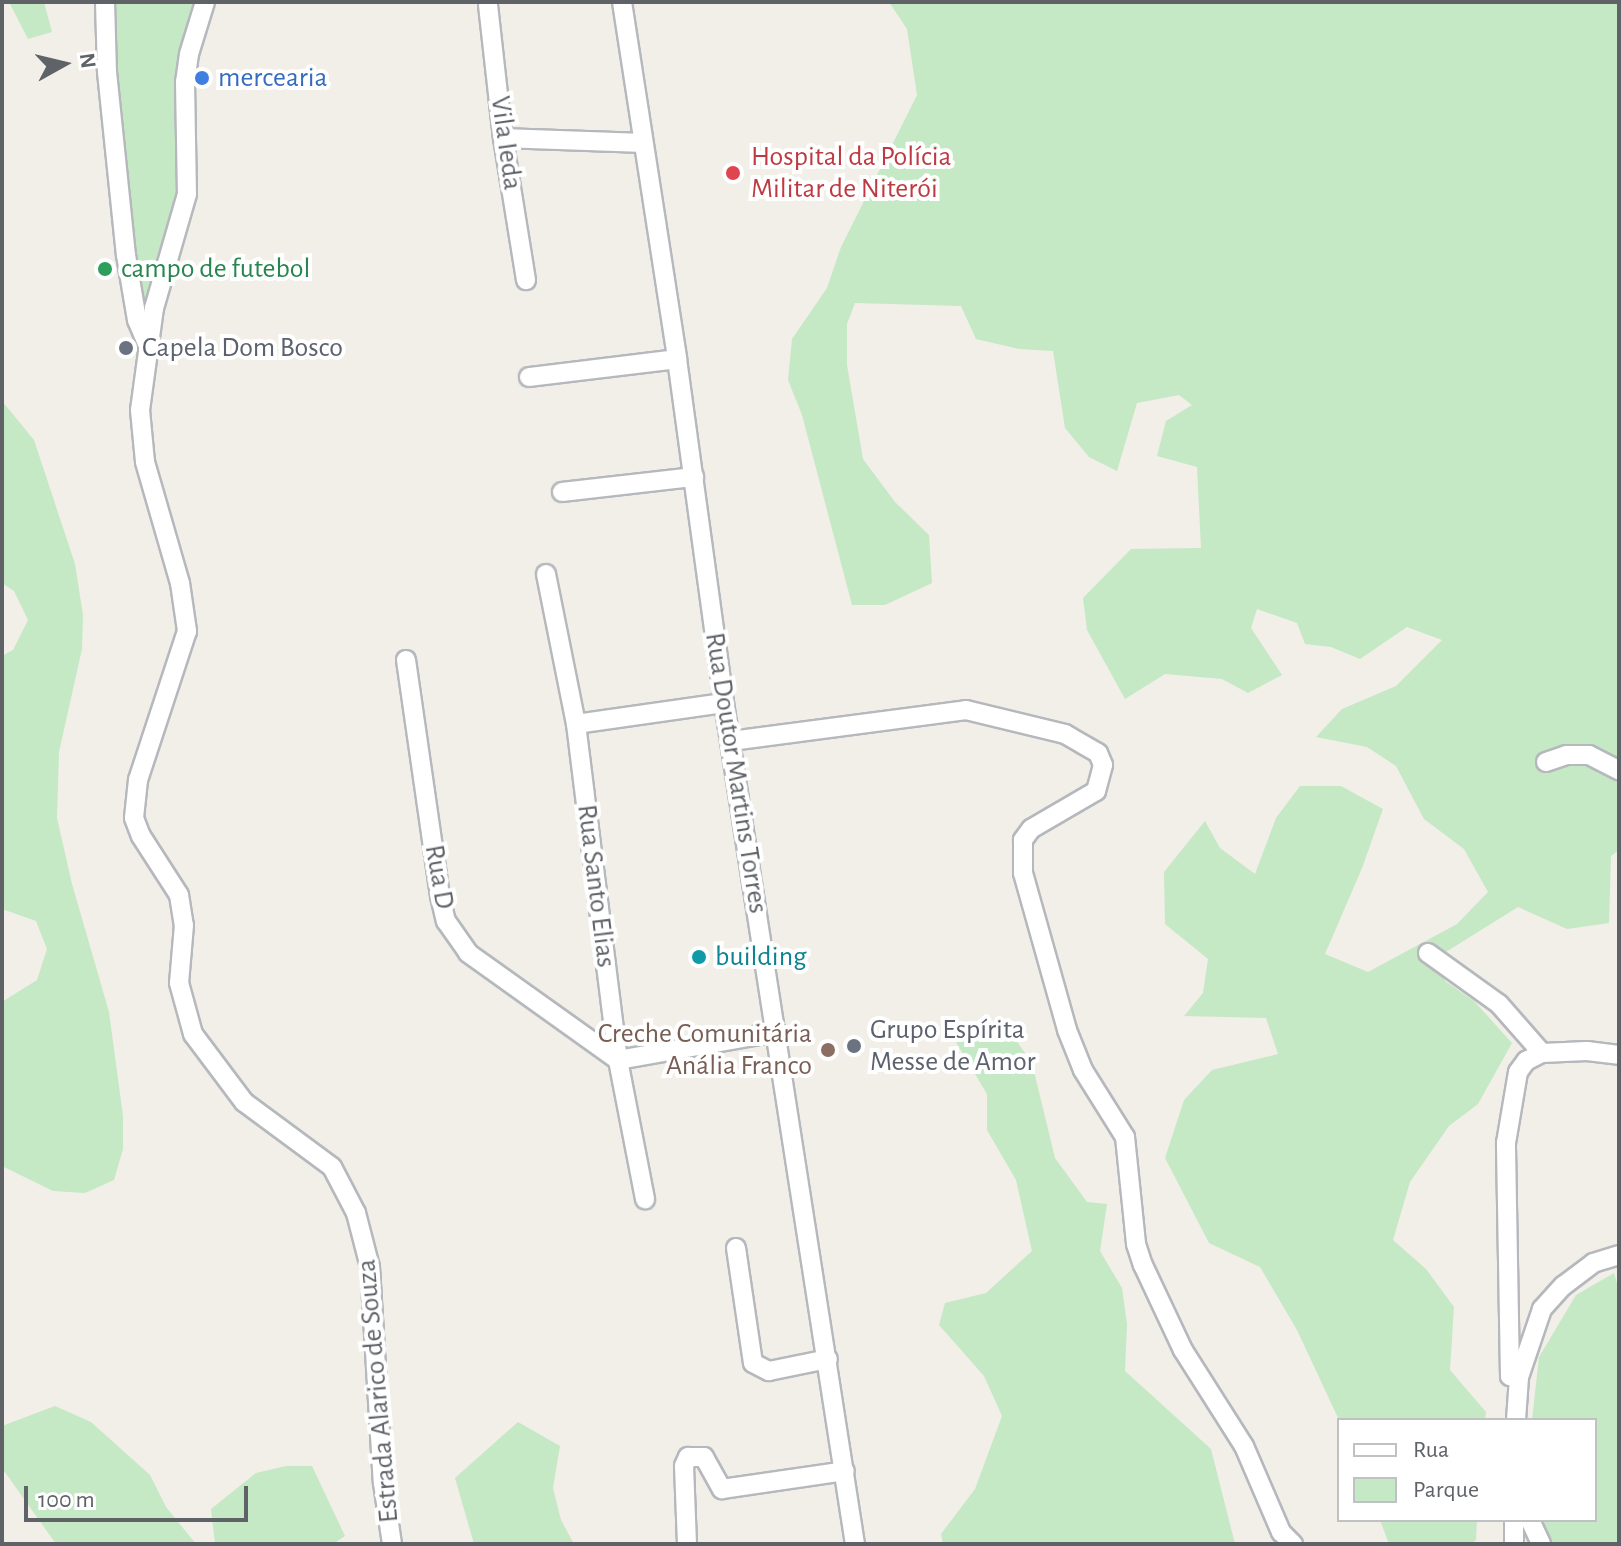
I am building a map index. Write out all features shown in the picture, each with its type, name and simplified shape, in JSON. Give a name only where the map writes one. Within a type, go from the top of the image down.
[{"type":"street","points":[[105,2],[107,72],[126,255],[137,320],[147,343]]},
{"type":"street","name":"Estrada Alarico de Souza","points":[[205,2],[189,54],[185,82],[187,194],[147,343],[140,410],[142,445],[183,597],[187,631],[138,780],[134,818],[141,836],[179,895],[184,925],[179,983],[193,1034],[244,1102],[332,1167],[356,1213],[370,1267],[383,1483],[392,1544]]},
{"type":"street","name":"Rua Doutor Martins Torres","points":[[622,2],[677,359],[724,703],[855,1544]]},
{"type":"street","name":"Vila Ieda","points":[[488,5],[503,138],[526,280]]},
{"type":"street","points":[[503,138],[643,143]]},
{"type":"street","points":[[529,377],[677,359]]},
{"type":"street","points":[[562,492],[694,477]]},
{"type":"street","name":"Rua Santo Elias","points":[[546,574],[576,724],[618,1060],[645,1199]]},
{"type":"street","name":"Rua D","points":[[406,660],[446,921],[468,953],[618,1060]]},
{"type":"street","points":[[576,724],[724,703]]},
{"type":"street","points":[[731,741],[966,710],[1065,734],[1098,753],[1103,765],[1096,791],[1031,829],[1023,840],[1023,873],[1067,1030],[1083,1070],[1125,1137],[1136,1244],[1143,1265],[1183,1350],[1244,1446],[1281,1532],[1293,1544]]},
{"type":"street","points":[[1546,762],[1566,755],[1589,755],[1619,770]]},
{"type":"street","points":[[1428,953],[1499,1004],[1542,1053]]},
{"type":"street","points":[[618,1060],[777,1032]]},
{"type":"street","points":[[1519,1377],[1510,1376],[1506,1143],[1518,1072],[1526,1061],[1542,1053],[1587,1051],[1619,1055]]},
{"type":"street","points":[[736,1248],[753,1363],[769,1371],[828,1359]]},
{"type":"street","points":[[1516,1418],[1519,1377],[1542,1309],[1563,1286],[1593,1263],[1619,1255]]},
{"type":"street","points":[[687,1544],[684,1466],[688,1457],[704,1457],[722,1489],[845,1471]]},
{"type":"street","points":[[1514,1522],[1514,1544]]},
{"type":"street","points":[[1531,1522],[1541,1544]]},
{"type":"green space","points":[[9,2],[44,2],[52,32],[28,39]]},
{"type":"green space","points":[[105,2],[205,2],[189,54],[188,163],[154,308],[137,320]]},
{"type":"green space","points":[[889,2],[1619,2],[1619,850],[1611,856],[1609,923],[1567,929],[1518,907],[1441,955],[1445,981],[1474,1001],[1512,1043],[1478,1104],[1449,1126],[1410,1182],[1393,1240],[1426,1269],[1454,1307],[1450,1370],[1486,1412],[1485,1418],[1338,1418],[1297,1330],[1260,1267],[1209,1243],[1165,1158],[1184,1100],[1212,1070],[1278,1054],[1266,1018],[1184,1016],[1203,993],[1208,959],[1165,924],[1164,872],[1205,821],[1220,848],[1255,874],[1276,818],[1300,786],[1341,786],[1383,809],[1362,868],[1325,954],[1368,972],[1457,924],[1488,892],[1464,849],[1424,819],[1396,766],[1367,747],[1316,737],[1342,709],[1396,686],[1442,640],[1407,627],[1360,659],[1331,647],[1305,644],[1297,623],[1257,609],[1251,628],[1282,675],[1248,693],[1222,679],[1165,674],[1125,699],[1087,630],[1083,598],[1131,549],[1201,548],[1197,467],[1157,456],[1166,421],[1192,405],[1179,395],[1137,403],[1117,471],[1089,457],[1065,428],[1053,351],[1019,349],[976,339],[961,306],[855,303],[847,324],[847,365],[863,459],[895,502],[929,535],[932,583],[885,605],[852,605],[802,415],[788,380],[792,339],[827,288],[841,247],[917,95],[907,29]]},
{"type":"green space","points":[[2,401],[34,440],[75,564],[83,615],[82,649],[59,752],[57,818],[72,884],[109,1012],[123,1116],[123,1149],[114,1180],[85,1193],[53,1191],[2,1166],[2,1002],[37,980],[47,949],[36,921],[2,909],[2,656],[13,650],[28,620],[14,591],[2,583]]},
{"type":"green space","points":[[971,1024],[1008,1029],[1032,1063],[1055,1158],[1087,1202],[1107,1204],[1100,1251],[1122,1288],[1127,1324],[1125,1371],[1211,1449],[1235,1544],[943,1544],[941,1534],[975,1489],[1002,1416],[984,1376],[939,1325],[945,1303],[986,1293],[1032,1251],[1016,1180],[987,1130],[987,1094],[951,1034]]},
{"type":"green space","points":[[1614,1273],[1619,1290],[1619,1544],[1550,1544],[1540,1522],[1597,1522],[1597,1418],[1532,1418],[1539,1357],[1576,1295]]},
{"type":"green space","points":[[55,1406],[91,1422],[150,1475],[166,1507],[196,1544],[56,1544],[2,1468],[2,1426]]},
{"type":"green space","points":[[518,1422],[560,1446],[553,1488],[561,1520],[574,1544],[474,1544],[455,1478]]},
{"type":"green space","points":[[286,1466],[312,1466],[345,1536],[333,1544],[215,1544],[211,1509],[256,1473]]},
{"type":"green space","points":[[1381,1522],[1477,1522],[1476,1540],[1471,1544],[1389,1544]]},
{"type":"place","name":"mercearia","points":[[202,78]]},
{"type":"place","name":"Hospital da Polícia Militar de Niterói","points":[[733,173]]},
{"type":"place","name":"campo de futebol","points":[[105,269]]},
{"type":"place","name":"Capela Dom Bosco","points":[[126,348]]},
{"type":"place","name":"building","points":[[699,957]]},
{"type":"place","name":"Grupo Espírita Messe de Amor","points":[[854,1046]]},
{"type":"place","name":"Creche Comunitária Anália Franco","points":[[828,1050]]}]
